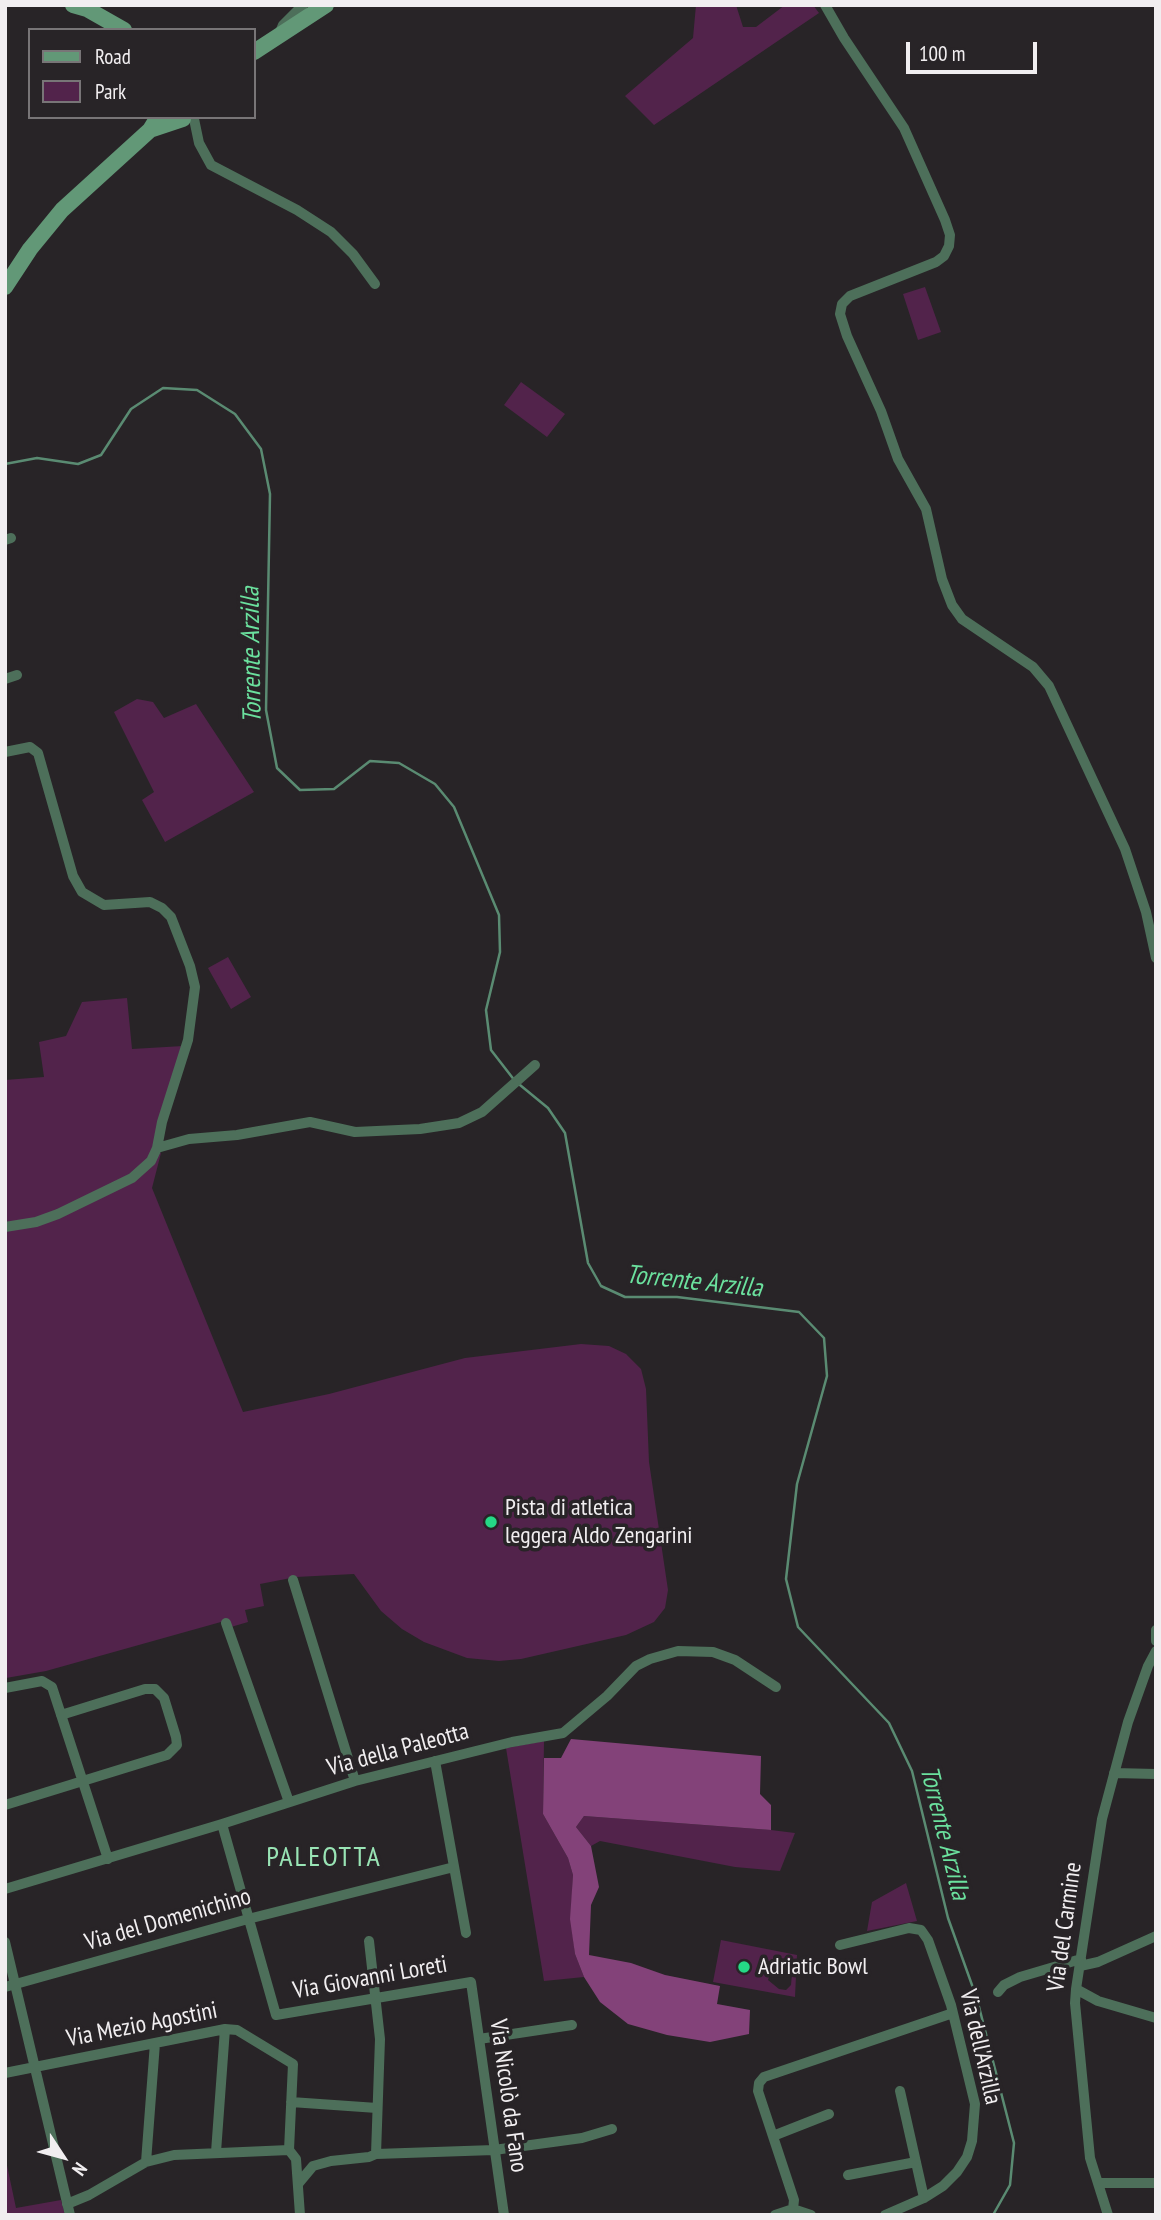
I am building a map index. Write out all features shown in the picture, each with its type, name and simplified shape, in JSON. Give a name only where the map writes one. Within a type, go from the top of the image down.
[{"type":"main road","points":[[73,5],[98,14],[121,28]]},
{"type":"main road","points":[[256,51],[326,5]]},
{"type":"main road","points":[[5,287],[30,249],[62,210],[154,124],[183,119]]},
{"type":"street","points":[[278,35],[303,5]]},
{"type":"street","points":[[825,5],[850,48],[904,128],[950,235],[949,247],[944,256],[936,262],[850,296],[842,304],[841,314],[847,336],[881,411],[898,459],[926,509],[942,579],[952,605],[962,619],[1033,667],[1049,686],[1125,849],[1146,912],[1156,958]]},
{"type":"street","points":[[189,119],[211,165],[297,210],[331,232],[353,254],[374,284]]},
{"type":"street","points":[[5,679],[17,675]]},
{"type":"street","points":[[5,752],[30,747],[38,753],[73,876],[82,892],[104,905],[150,902],[162,908],[171,917],[195,987],[188,1040],[162,1122],[157,1149],[151,1161],[132,1178],[58,1214],[36,1222],[5,1227]]},
{"type":"street","points":[[157,1149],[189,1139],[237,1135],[310,1122],[355,1132],[420,1129],[459,1123],[482,1112],[535,1065]]},
{"type":"street","points":[[293,1580],[355,1780]]},
{"type":"street","points":[[226,1623],[289,1801]]},
{"type":"street","points":[[1156,1630],[1156,1641]]},
{"type":"street","name":"Via della Paleotta","points":[[5,1889],[222,1824],[355,1780],[563,1732],[598,1703],[636,1665],[678,1651],[713,1652],[735,1660],[776,1687]]},
{"type":"street","name":"Via del Carmine","points":[[1108,2215],[1090,2158],[1075,2003],[1076,1989],[1102,1819],[1128,1722],[1156,1651]]},
{"type":"street","points":[[5,1688],[41,1681],[48,1683],[52,1689],[108,1859]]},
{"type":"street","points":[[5,1805],[172,1752],[176,1748],[177,1739],[165,1701],[158,1691],[148,1689],[61,1715]]},
{"type":"street","points":[[435,1761],[467,1933]]},
{"type":"street","points":[[1114,1773],[1156,1774]]},
{"type":"street","points":[[222,1824],[248,1919]]},
{"type":"street","name":"Via del Domenichino","points":[[10,1985],[248,1919],[454,1867]]},
{"type":"street","name":"Via Giovanni Loreti","points":[[248,1919],[276,2015],[471,1982]]},
{"type":"street","name":"Via dell'Arzilla","points":[[841,1945],[909,1928],[921,1930],[928,1940],[953,2013],[975,2104],[975,2125],[967,2157],[957,2172],[943,2186],[924,2198],[884,2215]]},
{"type":"street","points":[[998,1992],[1004,1985],[1020,1977],[1081,1963],[1098,1962],[1156,1936]]},
{"type":"street","points":[[369,1941],[380,2039],[376,2154]]},
{"type":"street","points":[[5,1942],[10,1985],[35,2067],[69,2210],[89,2195],[146,2162],[174,2155],[289,2150]]},
{"type":"street","name":"Via Nicolò da Fano","points":[[471,1982],[504,2215]]},
{"type":"street","points":[[1076,1989],[1098,2001],[1156,2018]]},
{"type":"street","points":[[1075,2003],[1098,2001]]},
{"type":"street","points":[[793,2209],[794,2200],[758,2091],[759,2083],[764,2077],[953,2013]]},
{"type":"street","points":[[479,2039],[572,2025]]},
{"type":"street","points":[[216,2152],[225,2029]]},
{"type":"street","name":"Via Mezio Agostini","points":[[5,2073],[225,2029],[237,2029],[293,2064],[291,2102]]},
{"type":"street","points":[[146,2162],[155,2043]]},
{"type":"street","points":[[900,2091],[924,2198]]},
{"type":"street","points":[[300,2215],[296,2159],[289,2150],[291,2102],[377,2108]]},
{"type":"street","points":[[773,2136],[829,2114]]},
{"type":"street","points":[[298,2184],[313,2166],[331,2161],[376,2154],[494,2150],[582,2138],[612,2129]]},
{"type":"street","points":[[848,2175],[916,2162]]},
{"type":"street","points":[[1099,2183],[1156,2183]]},
{"type":"street","points":[[775,2215],[793,2209],[811,2215]]},
{"type":"green space","points":[[696,5],[736,5],[743,27],[756,27],[785,5],[813,5],[819,13],[654,125],[625,96],[693,38]]},
{"type":"green space","points":[[925,287],[941,332],[918,340],[903,294]]},
{"type":"green space","points":[[521,382],[565,414],[547,437],[504,405]]},
{"type":"green space","points":[[137,699],[153,702],[164,718],[196,704],[254,792],[165,842],[142,800],[154,792],[114,712]]},
{"type":"green space","points":[[228,957],[251,997],[231,1009],[208,968]]},
{"type":"green space","points":[[127,998],[132,1049],[183,1046],[153,1150],[161,1153],[152,1188],[243,1412],[329,1394],[465,1358],[581,1344],[609,1346],[626,1354],[641,1369],[646,1389],[649,1462],[668,1590],[665,1608],[654,1622],[626,1635],[521,1659],[499,1661],[467,1658],[424,1642],[402,1629],[381,1611],[354,1574],[296,1577],[260,1584],[264,1606],[245,1610],[248,1622],[231,1627],[228,1620],[46,1671],[6,1678],[5,1080],[44,1077],[39,1042],[66,1036],[82,1002]]},
{"type":"green space","points":[[544,1741],[543,1814],[568,1858],[573,1875],[571,1919],[575,1954],[584,1977],[544,1981],[506,1748]]},
{"type":"green space","points":[[584,1816],[795,1833],[780,1871],[735,1867],[600,1841],[591,1846],[576,1827]]},
{"type":"green space","points":[[906,1883],[917,1921],[867,1931],[872,1902]]},
{"type":"green space","name":"Adriatic Bowl","points":[[721,1940],[797,1955],[795,1997],[713,1982]],"holes":[[[775,1958],[793,1962],[791,1985],[786,1990],[779,1989],[768,1980]]]},
{"type":"green space","points":[[5,2156],[16,2208],[61,2200],[65,2215],[5,2215]]},
{"type":"shaded area","points":[[571,1739],[761,1756],[760,1794],[771,1805],[771,1830],[584,1816],[576,1827],[591,1846],[599,1887],[591,1905],[589,1955],[720,1986],[717,2004],[750,2010],[749,2034],[710,2042],[667,2035],[628,2024],[600,2002],[584,1977],[575,1954],[570,1919],[573,1875],[568,1858],[543,1814],[544,1758],[561,1758]]},
{"type":"waterway","name":"Torrente Arzilla","points":[[5,464],[37,458],[78,464],[101,455],[131,409],[163,388],[197,390],[235,414],[261,449],[270,494],[266,710],[277,768],[300,790],[334,789],[370,761],[399,763],[435,784],[454,807],[499,915],[500,952],[486,1010],[491,1050],[515,1081]]},
{"type":"waterway","name":"Torrente Arzilla","points":[[520,1085],[548,1108],[565,1133],[588,1263],[601,1286],[625,1297],[677,1297],[799,1312],[824,1338],[827,1376],[797,1484],[786,1579],[798,1627],[889,1723],[912,1771],[948,1918],[977,1999],[1014,2143],[1010,2185],[993,2215]]},
{"type":"place","name":"Pista di atletica leggera Aldo Zengarini","points":[[491,1522]]},
{"type":"place","name":"Adriatic Bowl","points":[[744,1967]]},
{"type":"district","name":"PALEOTTA","points":[[324,1858]]}]
